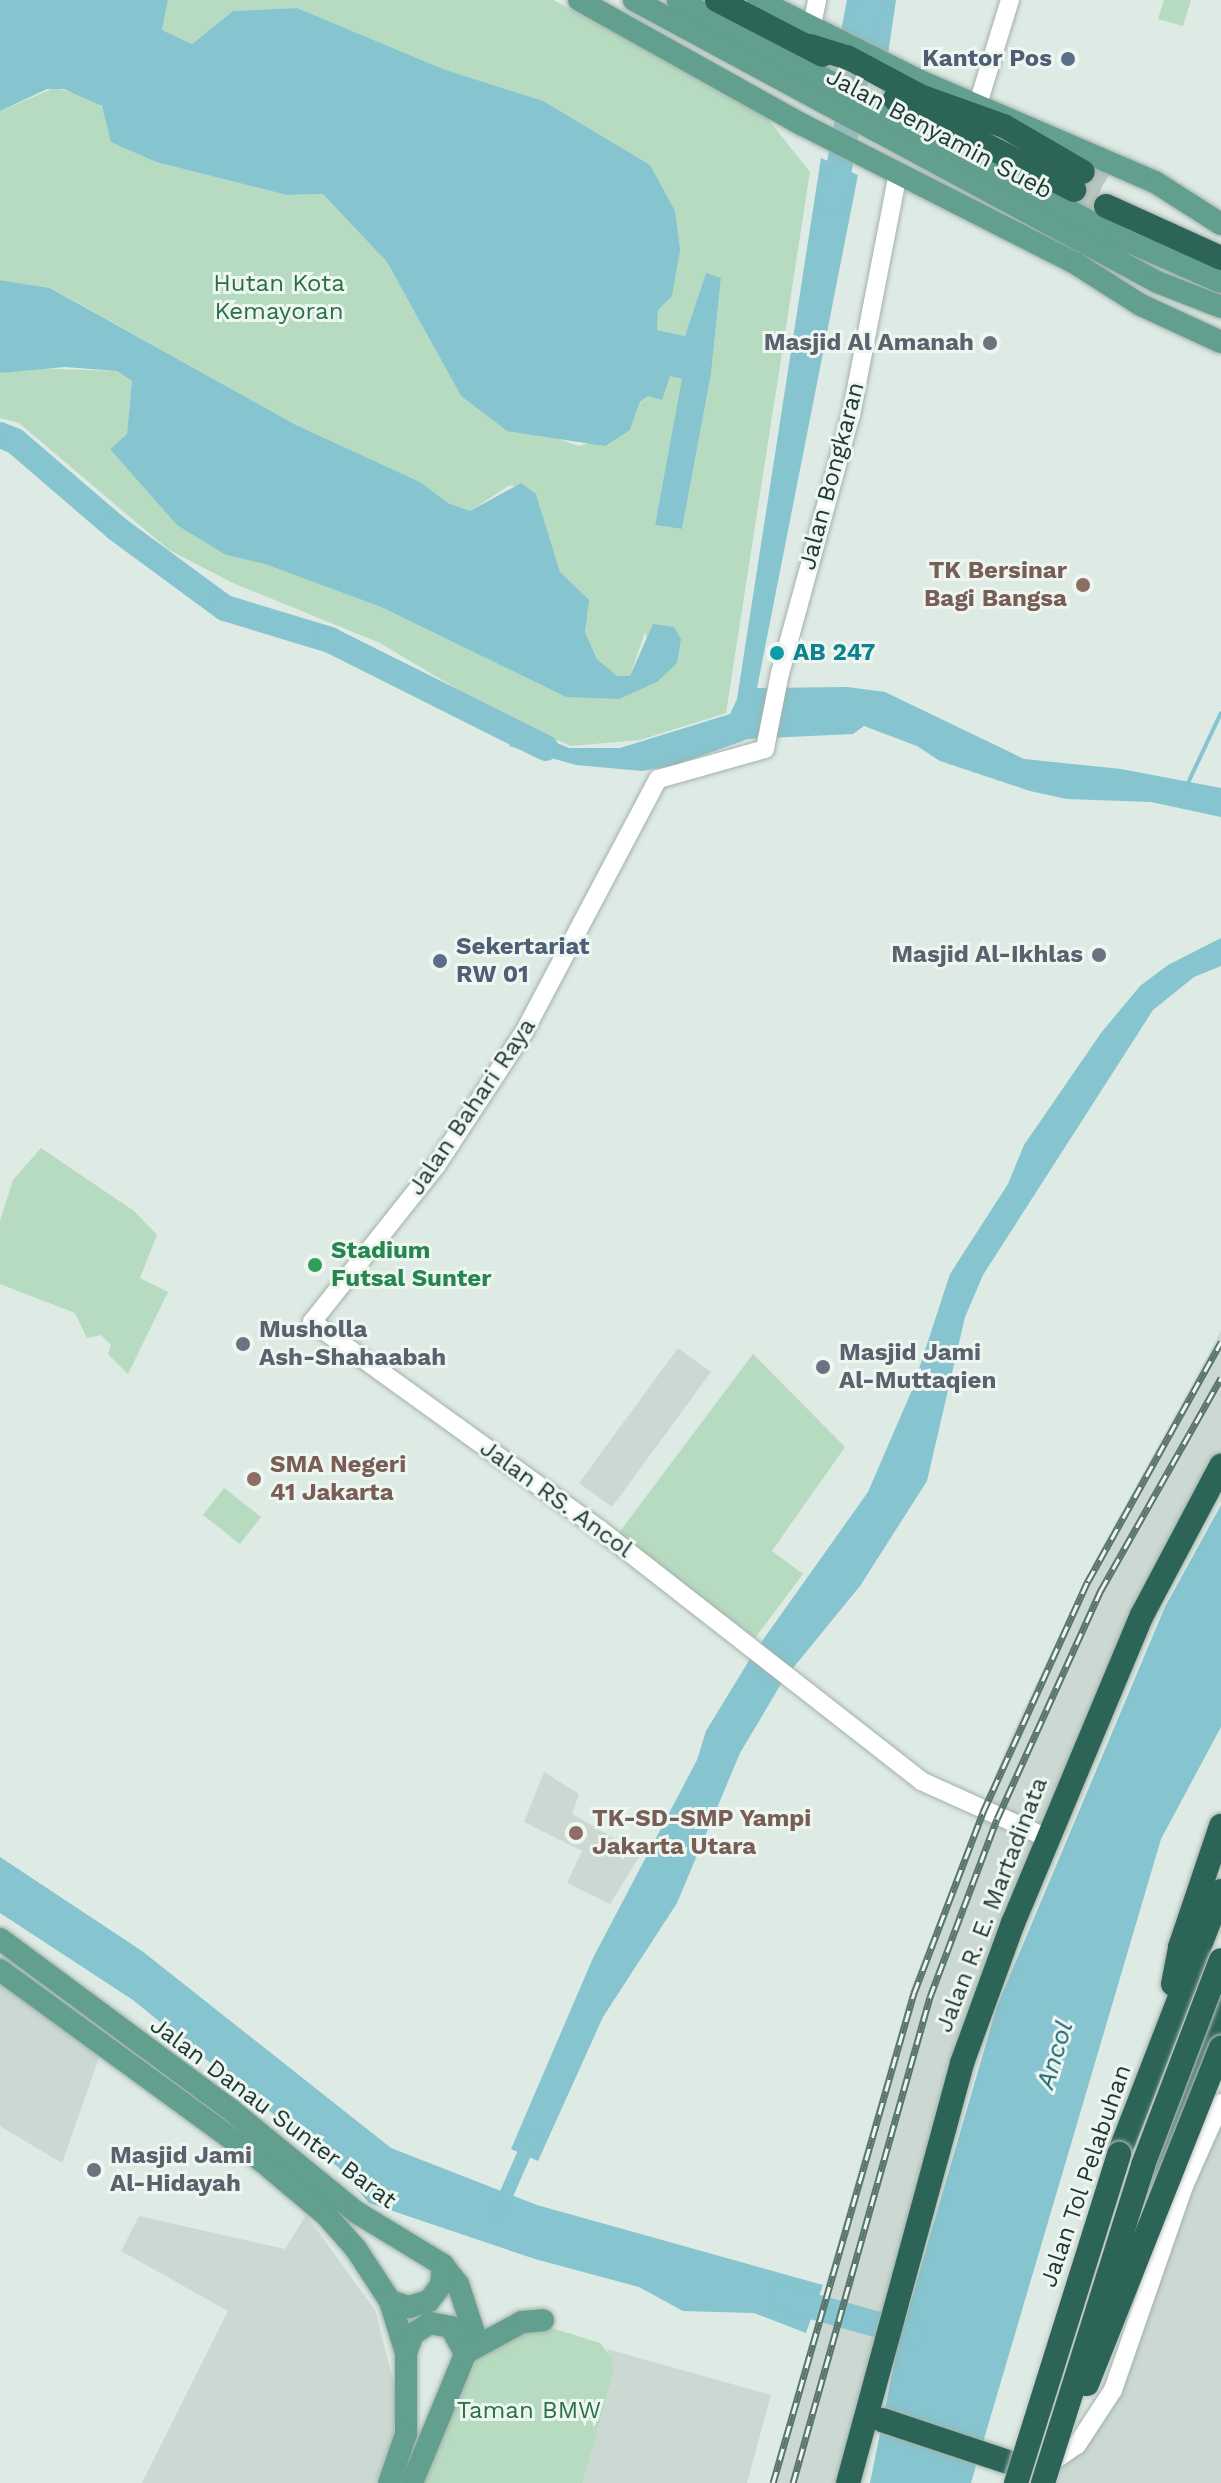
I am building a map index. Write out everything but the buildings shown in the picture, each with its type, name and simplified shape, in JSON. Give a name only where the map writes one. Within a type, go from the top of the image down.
[{"type":"highway","points":[[717,0],[821,57],[1004,126],[1079,181],[1015,161],[854,75]]},
{"type":"highway","points":[[920,96],[969,111]]},
{"type":"highway","points":[[982,131],[1015,161]]},
{"type":"highway","points":[[1110,198],[1171,236],[1221,258]]},
{"type":"highway","name":"Jalan R. E. Martadinata","points":[[848,2483],[880,2351],[962,2063],[1045,1837],[1142,1615],[1221,1466]]},
{"type":"highway","points":[[1162,2042],[1180,1947],[1221,1826]]},
{"type":"highway","name":"Jalan Tol Pelabuhan","points":[[1035,2477],[1119,2154],[1221,1891]]},
{"type":"highway","name":"Jalan Tol Pelabuhan","points":[[1035,2477],[1143,2165],[1221,1960]]},
{"type":"highway","points":[[1035,2477],[1221,1999]]},
{"type":"highway","points":[[1035,2477],[1221,2048]]},
{"type":"highway","name":"Jalan R. E. Martadinata","points":[[856,2452],[882,2420],[873,2386]]},
{"type":"highway","points":[[882,2420],[1035,2477]]},
{"type":"main road","points":[[579,0],[648,35],[813,130],[1075,263],[1141,305],[1221,342]]},
{"type":"main road","points":[[596,0],[648,35]]},
{"type":"main road","name":"Jalan Benyamin Sueb","points":[[634,0],[821,57],[897,70],[969,111],[1155,182],[1221,224]]},
{"type":"main road","name":"Jalan Benyamin Sueb","points":[[678,0],[821,57],[880,121],[1157,282],[1221,307]]},
{"type":"main road","points":[[758,0],[821,57]]},
{"type":"main road","name":"Jalan Benyamin Sueb","points":[[880,121],[1118,237],[1221,282]]},
{"type":"main road","name":"Jalan Danau Sunter Barat","points":[[0,1939],[327,2216],[390,2301],[406,2353],[406,2434],[389,2483]]},
{"type":"main road","name":"Jalan Danau Sunter Barat","points":[[0,1970],[108,2032],[356,2212],[443,2265],[471,2310],[474,2333],[412,2483]]},
{"type":"main road","points":[[390,2301],[409,2307],[429,2301],[441,2285],[443,2265]]},
{"type":"main road","points":[[406,2353],[413,2334],[430,2323],[458,2333],[465,2353],[522,2322],[543,2320]]},
{"type":"street","points":[[817,0],[821,57]]},
{"type":"street","points":[[969,111],[1010,0]]},
{"type":"street","name":"Jalan Bongkaran","points":[[779,685],[851,414],[898,173]]},
{"type":"street","name":"Jalan Bahari Raya","points":[[312,1322],[436,1166],[524,1032],[658,779],[763,751],[779,685]]},
{"type":"street","name":"Jalan RS. Ancol","points":[[312,1322],[599,1529],[921,1781],[1045,1837]]},
{"type":"street","points":[[1035,2477],[1077,2445],[1113,2390],[1184,2186],[1221,2103]]},
{"type":"shaded area","points":[[1221,1331],[1221,1466],[1144,1612],[935,2157],[847,2483],[776,2483],[826,2284],[912,1986],[1011,1736],[1099,1553]]},
{"type":"shaded area","points":[[678,1348],[711,1372],[612,1507],[579,1483]]},
{"type":"shaded area","name":"TK-SD-SMP Yampi Jakarta Utara","points":[[544,1772],[579,1794],[572,1814],[641,1854],[610,1904],[567,1883],[582,1851],[524,1822]]},
{"type":"shaded area","points":[[0,1984],[100,2055],[62,2163],[0,2126]]},
{"type":"shaded area","points":[[1221,2106],[1221,2483],[1048,2483],[1113,2390]]},
{"type":"shaded area","points":[[306,2215],[375,2310],[397,2396],[393,2437],[376,2483],[142,2483],[228,2311],[121,2251],[139,2216],[285,2249]]},
{"type":"shaded area","points":[[607,2349],[771,2395],[747,2483],[583,2483],[613,2374]]},
{"type":"green space","name":"Hutan Kota Kemayoran","points":[[168,0],[553,0],[760,109],[810,172],[726,713],[640,740],[571,746],[511,721],[380,643],[233,583],[169,550],[19,423],[0,418],[0,373],[30,368],[117,371],[132,381],[127,435],[110,449],[226,555],[265,564],[381,607],[566,697],[657,682],[645,632],[630,676],[617,677],[597,659],[585,632],[588,600],[560,573],[536,494],[510,485],[470,511],[448,503],[420,482],[296,425],[51,288],[0,280],[0,111],[54,88],[86,95],[104,109],[112,142],[156,162],[287,195],[323,194],[387,262],[461,396],[507,431],[538,432],[579,446],[630,430],[640,403],[669,375],[683,379],[655,525],[682,529],[711,374],[721,279],[706,274],[685,336],[657,330],[658,310],[543,101],[443,69],[297,8],[233,11],[192,44],[162,30]]},
{"type":"green space","points":[[1164,0],[1191,0],[1183,26],[1158,19]]},
{"type":"green space","points":[[41,1148],[134,1211],[157,1235],[140,1278],[168,1292],[128,1374],[108,1354],[111,1345],[101,1335],[87,1338],[75,1313],[0,1284],[0,1221],[13,1180]]},
{"type":"green space","points":[[753,1354],[845,1447],[772,1551],[803,1574],[755,1638],[618,1534]]},
{"type":"green space","points":[[224,1488],[261,1517],[240,1544],[203,1515]]},
{"type":"green space","name":"Taman BMW","points":[[539,2324],[600,2343],[612,2358],[613,2374],[583,2483],[422,2483],[479,2354]]},
{"type":"water","points":[[0,0],[168,0],[162,30],[192,44],[233,11],[297,8],[443,69],[543,101],[650,165],[675,211],[680,250],[672,296],[658,310],[657,330],[685,336],[706,273],[721,278],[711,374],[682,529],[655,525],[682,379],[670,376],[662,400],[648,396],[640,402],[630,430],[605,446],[507,431],[461,396],[387,262],[323,194],[287,195],[156,162],[111,142],[102,106],[64,89],[47,89],[0,111]]},
{"type":"water","points":[[847,0],[896,0],[886,68],[839,41]]},
{"type":"water","points":[[821,158],[858,175],[757,688],[847,687],[885,692],[1024,759],[1121,769],[1221,788],[1221,817],[1151,802],[1067,799],[1030,791],[940,761],[917,746],[864,726],[853,734],[748,739],[676,765],[642,771],[576,765],[509,746],[521,728],[569,748],[620,748],[730,714],[737,699]]},
{"type":"water","points":[[0,280],[50,288],[296,425],[420,482],[448,503],[470,511],[521,483],[536,494],[560,572],[589,600],[585,632],[597,659],[617,676],[630,676],[653,624],[674,627],[681,639],[677,663],[657,682],[619,699],[566,697],[381,607],[265,564],[226,555],[177,525],[110,449],[127,434],[132,381],[117,371],[65,367],[0,373]]},
{"type":"water","points":[[1221,938],[1221,966],[1194,977],[1153,1010],[983,1275],[965,1317],[927,1481],[860,1586],[784,1679],[740,1753],[677,1903],[603,2017],[538,2161],[511,2149],[593,1958],[697,1760],[706,1731],[753,1654],[868,1492],[912,1390],[950,1274],[1008,1184],[1024,1145],[1101,1033],[1140,986],[1168,965]]},
{"type":"water","name":"Ancol","points":[[1221,1505],[1221,1727],[1161,1839],[971,2483],[870,2483],[897,2349],[997,2006],[1165,1607]]},
{"type":"water","points":[[0,1857],[142,1951],[391,2148],[537,2205],[823,2285],[806,2333],[754,2313],[683,2311],[639,2287],[535,2259],[369,2203],[338,2167],[133,2000],[0,1913]]},
{"type":"waterway","points":[[833,201],[870,0]]},
{"type":"waterway","points":[[0,435],[15,441],[116,528],[225,608],[330,640],[546,748]]},
{"type":"waterway","points":[[1188,783],[1221,713]]},
{"type":"waterway","points":[[499,2211],[531,2138]]},
{"type":"waterway","points":[[783,2298],[911,2334]]},
{"type":"tunnel","points":[[832,61],[854,75]]},
{"type":"tunnel","points":[[1083,172],[1114,190]]},
{"type":"tunnel","points":[[1074,190],[1106,206]]},
{"type":"railway","points":[[773,2483],[914,1993],[983,1812],[1088,1581],[1221,1342]]},
{"type":"railway","points":[[793,2483],[930,1997],[997,1819],[1101,1590],[1221,1378]]},
{"type":"place","name":"Kantor Pos","points":[[1068,59]]},
{"type":"place","name":"Masjid Al Amanah","points":[[990,343]]},
{"type":"place","name":"TK Bersinar Bagi Bangsa","points":[[1083,585]]},
{"type":"place","name":"AB 247","points":[[777,653]]},
{"type":"place","name":"Masjid Al-Ikhlas","points":[[1099,955]]},
{"type":"place","name":"Sekertariat RW 01","points":[[440,961]]},
{"type":"place","name":"Stadium Futsal Sunter","points":[[315,1265]]},
{"type":"place","name":"Musholla Ash-Shahaabah","points":[[243,1344]]},
{"type":"place","name":"Masjid Jami Al-Muttaqien","points":[[823,1367]]},
{"type":"place","name":"SMA Negeri 41 Jakarta","points":[[254,1479]]},
{"type":"place","name":"TK-SD-SMP Yampi Jakarta Utara","points":[[576,1833]]},
{"type":"place","name":"Masjid Jami Al-Hidayah","points":[[94,2170]]}]
